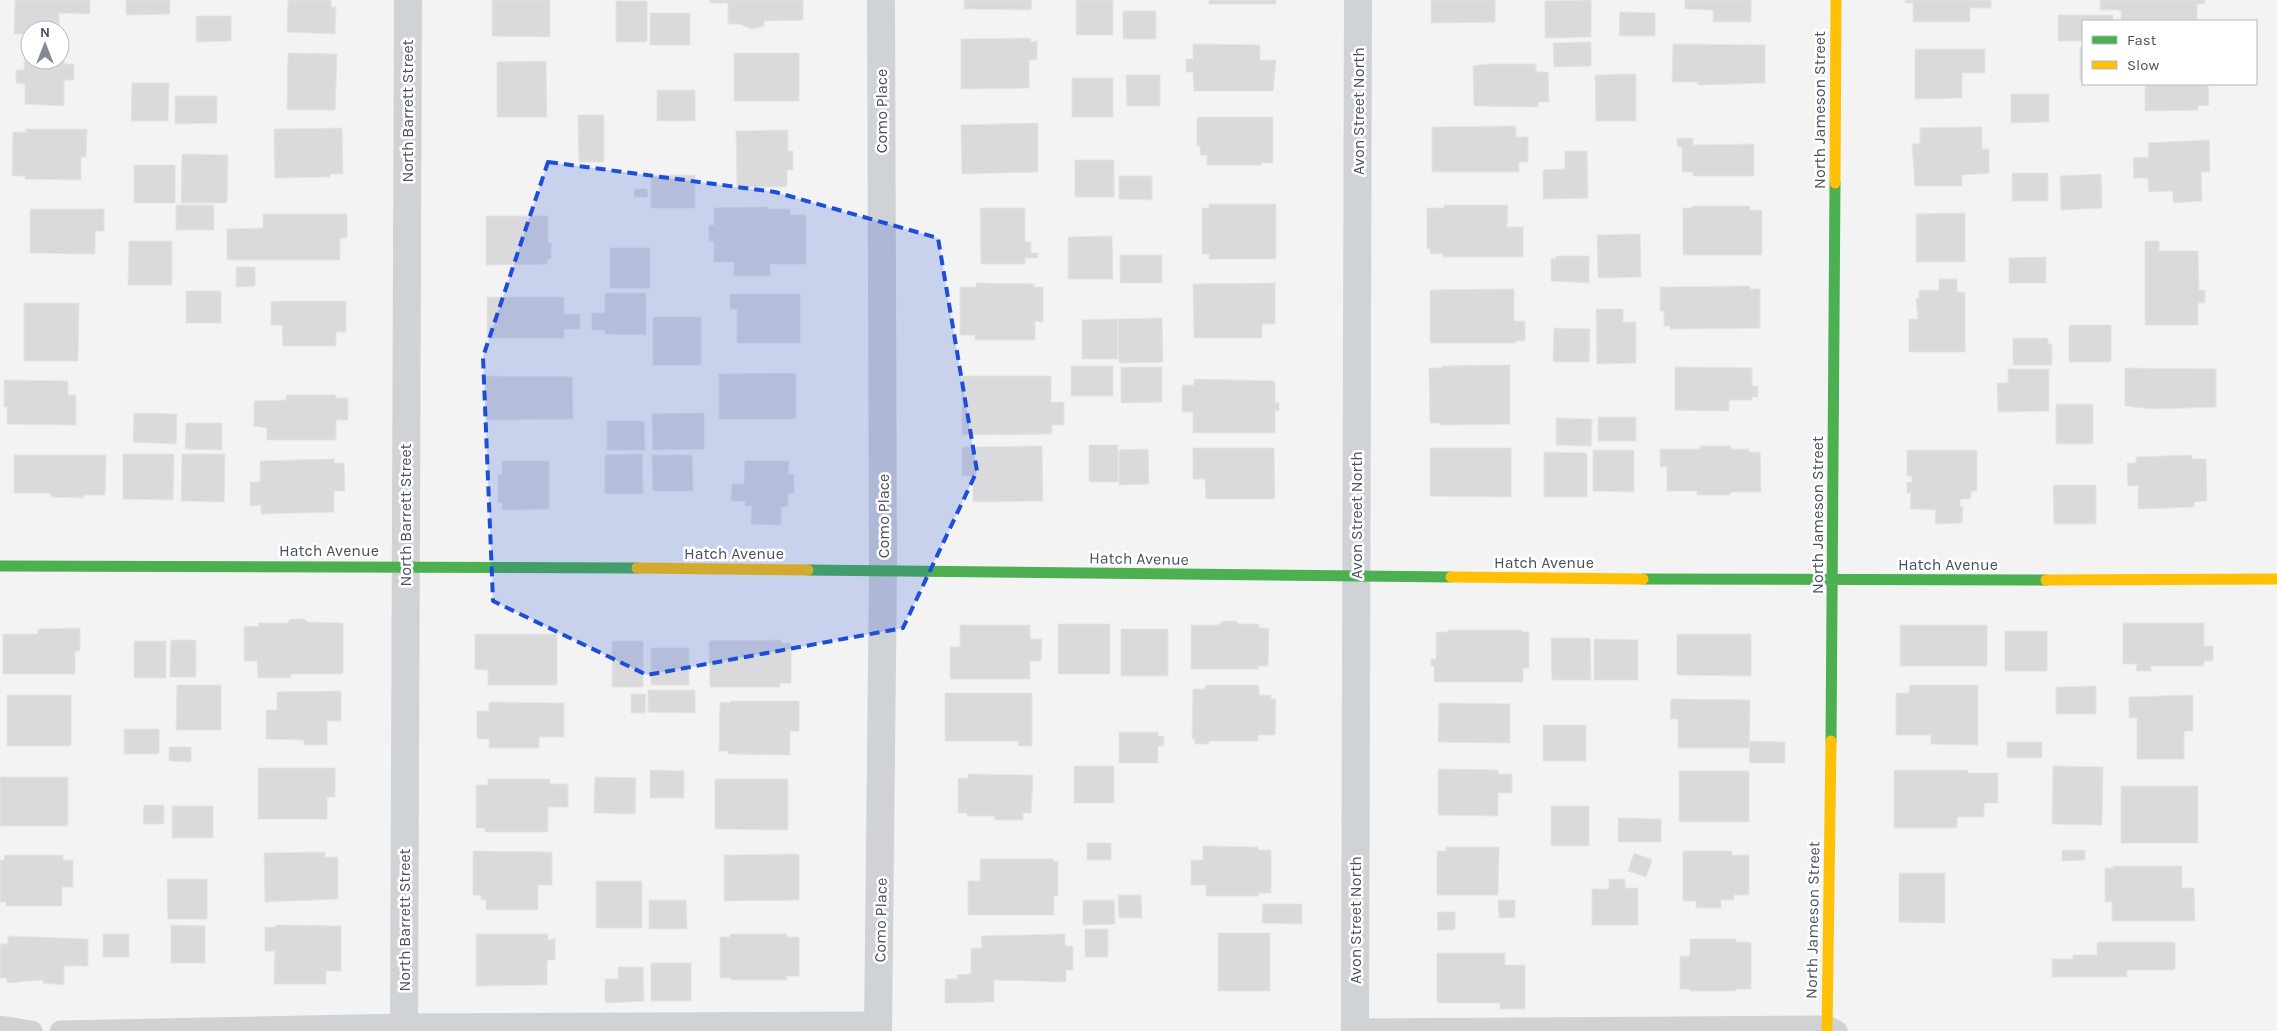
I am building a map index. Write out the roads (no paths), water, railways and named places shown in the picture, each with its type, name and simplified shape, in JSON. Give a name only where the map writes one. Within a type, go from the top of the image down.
[{"type":"street","name":"North Barrett Street","points":[[404,1028],[408,0]]},
{"type":"street","name":"Como Place","points":[[878,1027],[883,571],[881,0]]},
{"type":"street","name":"Avon Street North","points":[[1355,1030],[1358,0]]},
{"type":"street","name":"North Jameson Street","points":[[1830,1029],[1836,0]]},
{"type":"street","name":"Hatch Avenue","points":[[0,566],[405,566],[1833,581],[2277,579]]},
{"type":"lane","points":[[0,1026],[32,1031]]},
{"type":"lane","points":[[60,1031],[878,1027]]},
{"type":"lane","points":[[1355,1030],[1830,1029]]}]
